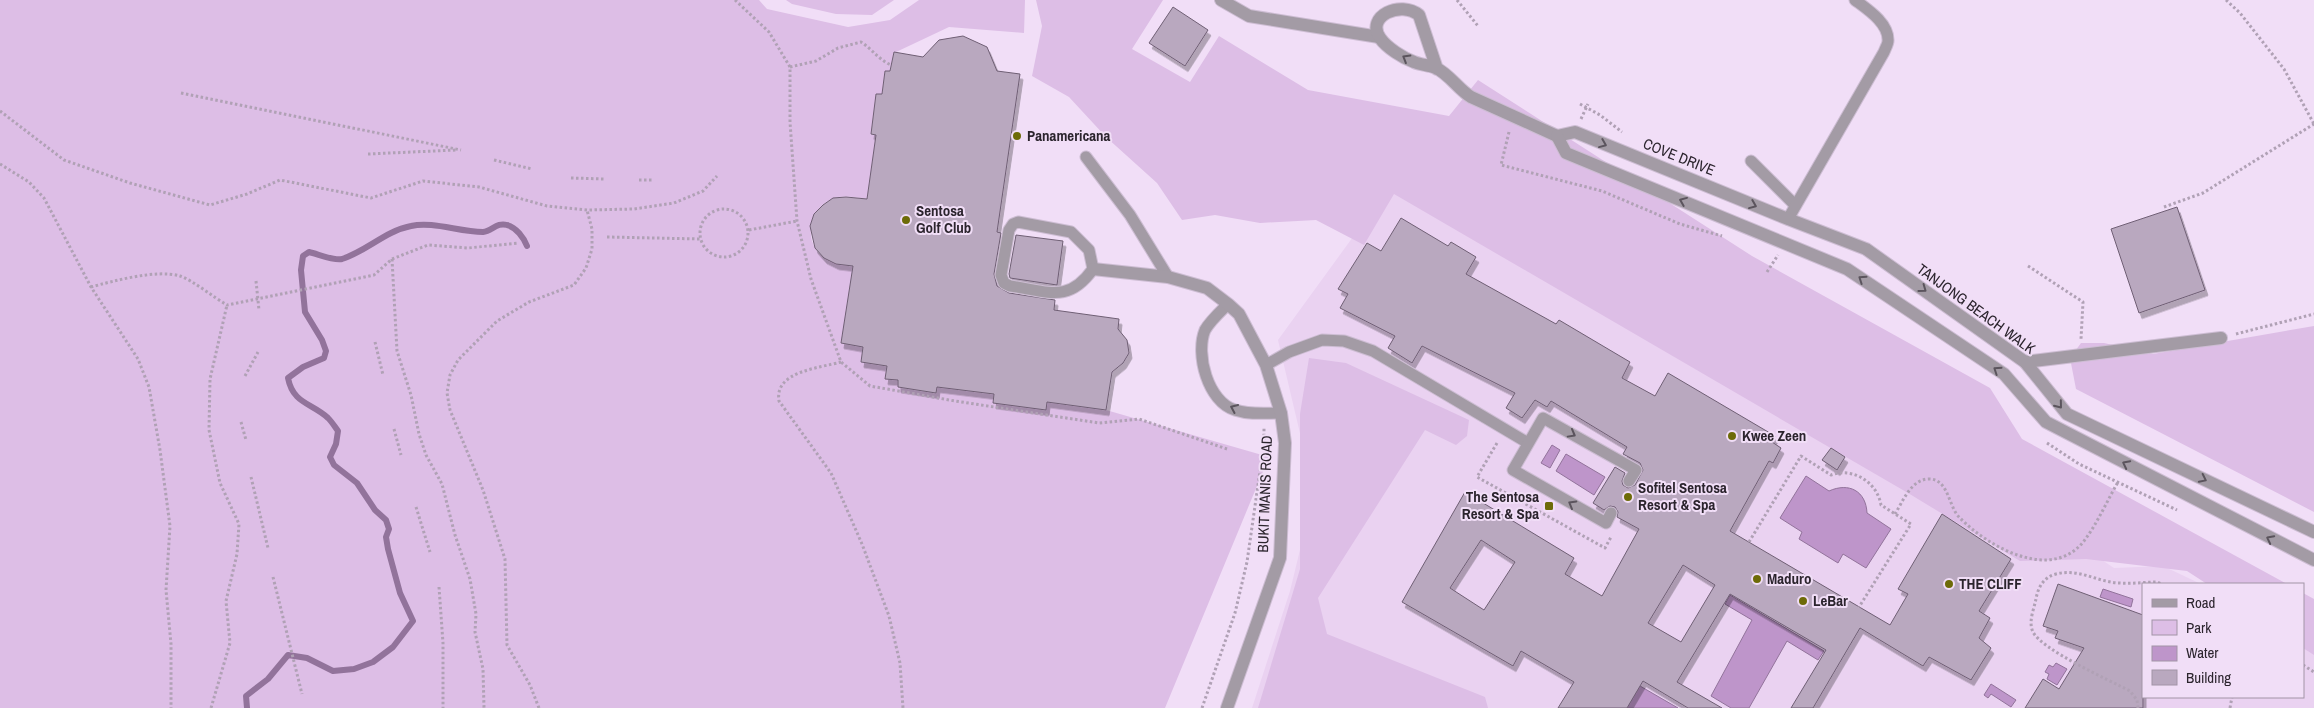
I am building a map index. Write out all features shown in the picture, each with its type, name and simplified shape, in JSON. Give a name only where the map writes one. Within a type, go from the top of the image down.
[{"type":"street","points":[[1221,0],[1249,16],[1379,37],[1378,21],[1393,9],[1407,8],[1414,11],[1423,24],[1437,69]]},
{"type":"street","name":"COVE DRIVE","points":[[1379,37],[1387,46],[1406,58],[1437,69],[1462,92],[1512,117],[1557,136],[1575,132],[1788,219]]},
{"type":"street","points":[[1557,136],[1566,154],[1847,269],[2004,374],[2046,422],[2314,560]]},
{"type":"street","points":[[1780,241],[1788,219]]},
{"type":"street","name":"TANJONG BEACH WALK","points":[[1788,219],[1866,249],[2025,362],[2067,414],[2314,532]]},
{"type":"street","name":"BUKIT MANIS ROAD","points":[[1093,269],[1168,277],[1207,288],[1228,304],[1239,314],[1266,365],[1281,413],[1285,444],[1280,558],[1227,708]]},
{"type":"street","points":[[2025,362],[2221,338]]},
{"type":"lane","points":[[1788,219],[1794,204],[1884,52],[1888,40],[1885,28],[1875,16],[1855,0]]},
{"type":"lane","points":[[1086,157],[1130,215],[1168,277]]},
{"type":"lane","points":[[1751,161],[1794,204]]},
{"type":"lane","points":[[1018,222],[1071,232],[1089,250],[1093,269],[1081,284],[1063,294],[1010,286],[1004,283],[1001,276],[1009,230],[1013,224],[1018,222]]},
{"type":"lane","points":[[1228,304],[1205,330],[1202,365],[1209,384],[1217,398],[1233,410],[1257,414],[1281,413]]},
{"type":"lane","points":[[1266,365],[1308,344],[1322,340],[1344,340],[1373,351],[1528,443]]},
{"type":"lane","points":[[1611,513],[1606,523],[1513,470],[1543,418],[1636,470],[1629,481]]},
{"type":"path","points":[[735,0],[769,32],[790,67],[790,122],[797,222],[811,279],[841,362],[870,386],[1099,423],[1139,419],[1227,449]]},
{"type":"path","points":[[1457,0],[1478,26]]},
{"type":"path","points":[[2164,207],[2203,193],[2314,124],[2284,69],[2240,13],[2226,0]]},
{"type":"path","points":[[790,67],[816,61],[838,48],[861,42],[873,50],[882,61],[891,65]]},
{"type":"path","points":[[181,94],[461,150],[368,154]]},
{"type":"path","points":[[0,111],[64,160],[130,183],[210,205],[247,194],[280,180],[370,198],[423,181],[478,187],[547,206],[587,210],[634,208],[674,203],[703,191],[717,176]]},
{"type":"path","points":[[1512,117],[1501,165],[1602,191],[1680,224],[1724,237]]},
{"type":"path","points":[[494,160],[532,169]]},
{"type":"path","points":[[0,164],[30,182],[44,198],[91,288],[138,358],[149,387],[170,526],[166,590],[170,644],[170,708]]},
{"type":"path","points":[[571,178],[604,179]]},
{"type":"path","points":[[639,180],[654,180]]},
{"type":"path","points":[[721,209],[731,210],[740,214],[746,221],[748,239],[744,248],[737,254],[728,257],[711,254],[704,247],[701,239],[700,229],[704,220],[711,212],[721,209]]},
{"type":"path","points":[[539,708],[530,685],[507,644],[505,560],[482,490],[450,410],[447,393],[450,375],[458,360],[497,321],[530,302],[574,285],[586,268],[592,249],[592,229],[587,210]]},
{"type":"path","points":[[748,230],[797,222]]},
{"type":"path","points":[[607,237],[701,239]]},
{"type":"path","points":[[91,288],[126,278],[152,275],[179,276],[226,305],[374,275],[392,259],[428,245],[468,248],[518,243]]},
{"type":"path","points":[[1767,272],[1778,255]]},
{"type":"path","points":[[392,259],[397,351],[412,395],[419,434],[426,455],[442,484],[455,536],[470,579],[476,614],[475,632],[483,669],[484,708]]},
{"type":"path","points":[[2028,266],[2083,302],[2080,354]]},
{"type":"path","points":[[256,281],[259,310]]},
{"type":"path","points":[[211,708],[230,643],[226,601],[237,554],[239,524],[220,483],[209,430],[210,378],[226,305]]},
{"type":"path","points":[[2221,338],[2314,314]]},
{"type":"path","points":[[375,342],[383,375]]},
{"type":"path","points":[[245,376],[258,352]]},
{"type":"path","points":[[841,362],[786,379],[779,389],[779,401],[831,473],[862,544],[889,616],[900,664],[903,708]]},
{"type":"path","points":[[1202,708],[1235,613],[1248,562],[1264,443],[1264,427],[1257,414]]},
{"type":"path","points":[[242,422],[246,440]]},
{"type":"path","points":[[394,430],[401,456]]},
{"type":"path","points":[[1749,542],[1801,456],[1831,475],[1841,471],[1864,477],[1879,494],[1881,505],[1911,524],[1859,607]]},
{"type":"path","points":[[251,477],[268,548]]},
{"type":"path","points":[[1895,514],[1916,484],[1921,480],[1933,480],[1942,485],[1959,518],[1995,545],[2017,556],[2041,560],[2057,558],[2071,552],[2083,542],[2118,482]]},
{"type":"path","points":[[416,507],[430,552]]},
{"type":"path","points":[[2138,708],[2137,700],[2130,691],[2046,646],[2033,633],[2031,622],[2038,590],[2044,580],[2054,574],[2067,572],[2084,574],[2118,584],[2160,583]]},
{"type":"path","points":[[273,577],[302,694]]},
{"type":"path","points":[[439,587],[443,643],[443,708]]},
{"type":"shaded area","points":[[1390,186],[2075,542],[2114,568],[2163,566],[2199,583],[2142,583],[2142,698],[2304,698],[2304,646],[2314,653],[2314,708],[1252,708],[1290,591],[1308,517],[1303,446],[1278,340]]},
{"type":"green space","points":[[0,0],[759,0],[767,9],[848,27],[890,20],[919,0],[1025,0],[1024,33],[949,27],[894,53],[890,71],[885,71],[882,94],[876,94],[871,134],[876,135],[867,199],[841,197],[832,199],[824,204],[813,218],[811,236],[813,245],[818,253],[826,259],[838,264],[859,267],[863,347],[861,362],[887,366],[885,378],[898,380],[898,387],[936,393],[937,387],[994,394],[993,402],[1046,410],[1047,402],[1106,410],[1269,457],[1165,708],[0,708]]},
{"type":"green space","points":[[786,0],[894,0],[872,15],[836,14],[792,4]]},
{"type":"green space","points":[[1036,0],[1163,0],[1132,49],[1190,82],[1219,36],[1308,90],[1449,116],[1478,80],[1752,256],[1990,388],[2022,439],[2285,583],[2205,583],[2187,571],[2086,559],[2020,561],[1908,493],[1394,194],[1364,245],[1316,220],[1260,223],[1215,215],[1182,220],[1157,183],[1106,137],[1069,97],[1032,76],[1042,26]]},
{"type":"green space","points":[[2314,326],[2314,512],[2076,389],[2070,358],[2081,343],[2104,343],[2153,354]]},
{"type":"green space","points":[[1309,358],[1346,363],[1469,420],[1467,436],[1456,445],[1425,430],[1318,598],[1327,634],[1485,697],[1488,708],[1258,708],[1300,569],[1300,414]]},
{"type":"green space","points":[[2304,594],[2314,599],[2314,655],[2304,649]]},
{"type":"water","points":[[1552,445],[1560,450],[1550,468],[1541,463]]},
{"type":"water","points":[[1566,454],[1605,477],[1594,495],[1556,471]]},
{"type":"water","points":[[1806,476],[1829,491],[1836,488],[1855,490],[1863,499],[1867,513],[1891,529],[1866,568],[1843,554],[1838,563],[1799,539],[1802,532],[1780,518]]},
{"type":"water","points":[[2103,589],[2133,599],[2131,607],[2100,597]]},
{"type":"water","points":[[1730,595],[1824,651],[1818,660],[1787,641],[1749,708],[1731,708],[1711,696],[1752,620],[1725,604]]},
{"type":"water","points":[[2056,663],[2067,669],[2057,685],[2047,679],[2049,674],[2045,672],[2049,665],[2053,667]]},
{"type":"water","points":[[1991,684],[2016,700],[2011,707],[1991,694],[1988,698],[1984,695]]},
{"type":"water","points":[[1640,686],[1678,708],[1627,708]]},
{"type":"building","points":[[1173,7],[1208,30],[1185,66],[1149,43]]},
{"type":"building","name":"Sentosa Golf Club","points":[[963,36],[987,47],[997,71],[1020,74],[997,232],[1001,233],[994,274],[997,286],[1009,293],[1055,300],[1054,310],[1119,319],[1118,329],[1127,340],[1129,353],[1123,363],[1112,372],[1106,410],[1047,402],[1046,410],[993,403],[994,394],[937,387],[936,393],[898,387],[898,380],[885,379],[887,366],[861,362],[863,347],[841,343],[853,266],[836,264],[824,258],[815,248],[810,226],[814,214],[833,198],[867,199],[876,135],[871,134],[876,94],[882,94],[885,71],[890,71],[894,52],[923,57],[939,40]]},
{"type":"building","points":[[2177,207],[2205,290],[2139,313],[2111,229]]},
{"type":"building","points":[[1401,218],[1448,246],[1451,242],[1476,257],[1466,274],[1556,324],[1559,320],[1630,362],[1622,378],[1655,396],[1668,373],[1775,436],[1772,442],[1781,448],[1773,463],[1769,461],[1730,531],[1890,625],[1908,594],[1898,589],[1942,514],[2011,559],[1979,611],[1990,618],[1979,638],[1991,648],[1971,680],[1929,657],[1923,666],[1860,628],[1813,708],[1791,708],[1826,650],[1730,594],[1677,682],[1722,708],[1688,708],[1643,681],[1627,708],[1558,708],[1574,682],[1521,651],[1513,666],[1402,602],[1465,492],[1574,558],[1565,574],[1602,596],[1639,529],[1617,517],[1618,512],[1615,507],[1610,506],[1604,510],[1593,503],[1615,467],[1625,473],[1622,481],[1623,485],[1628,488],[1635,485],[1643,470],[1640,463],[1623,454],[1627,447],[1551,401],[1547,407],[1535,400],[1522,418],[1506,408],[1515,393],[1422,346],[1412,363],[1388,348],[1395,336],[1340,308],[1348,294],[1338,289],[1367,243],[1381,251]],"holes":[[[1481,540],[1515,562],[1484,610],[1450,588]],[[1683,565],[1715,585],[1681,642],[1648,623]]]},
{"type":"building","points":[[1016,235],[1063,241],[1057,285],[1010,278],[1009,274]]},
{"type":"building","points":[[1831,448],[1845,457],[1837,470],[1822,460]]},
{"type":"building","points":[[2058,584],[2142,615],[2143,708],[2025,708],[2043,679],[2059,689],[2084,648],[2055,638],[2058,631],[2043,626]]},
{"type":"waterway","points":[[247,708],[246,696],[268,679],[288,655],[307,658],[333,671],[354,669],[373,662],[393,647],[413,621],[400,593],[388,549],[386,537],[389,529],[386,520],[375,510],[357,483],[334,465],[330,457],[336,444],[338,431],[333,424],[322,413],[299,398],[290,387],[288,378],[303,367],[324,358],[326,351],[322,340],[305,312],[301,270],[303,256],[309,252],[330,258],[342,259],[393,232],[419,225],[483,232],[503,224],[514,228],[527,246]]},
{"type":"place","name":"Panamericana","points":[[1017,136]]},
{"type":"place","name":"Sentosa Golf Club","points":[[906,220]]},
{"type":"place","name":"Kwee Zeen","points":[[1732,436]]},
{"type":"place","name":"Sofitel Sentosa Resort & Spa","points":[[1628,497]]},
{"type":"place","name":"The Sentosa Resort & Spa","points":[[1549,506]]},
{"type":"place","name":"Maduro","points":[[1757,579]]},
{"type":"place","name":"THE CLIFF","points":[[1949,584]]},
{"type":"place","name":"LeBar","points":[[1803,601]]}]
